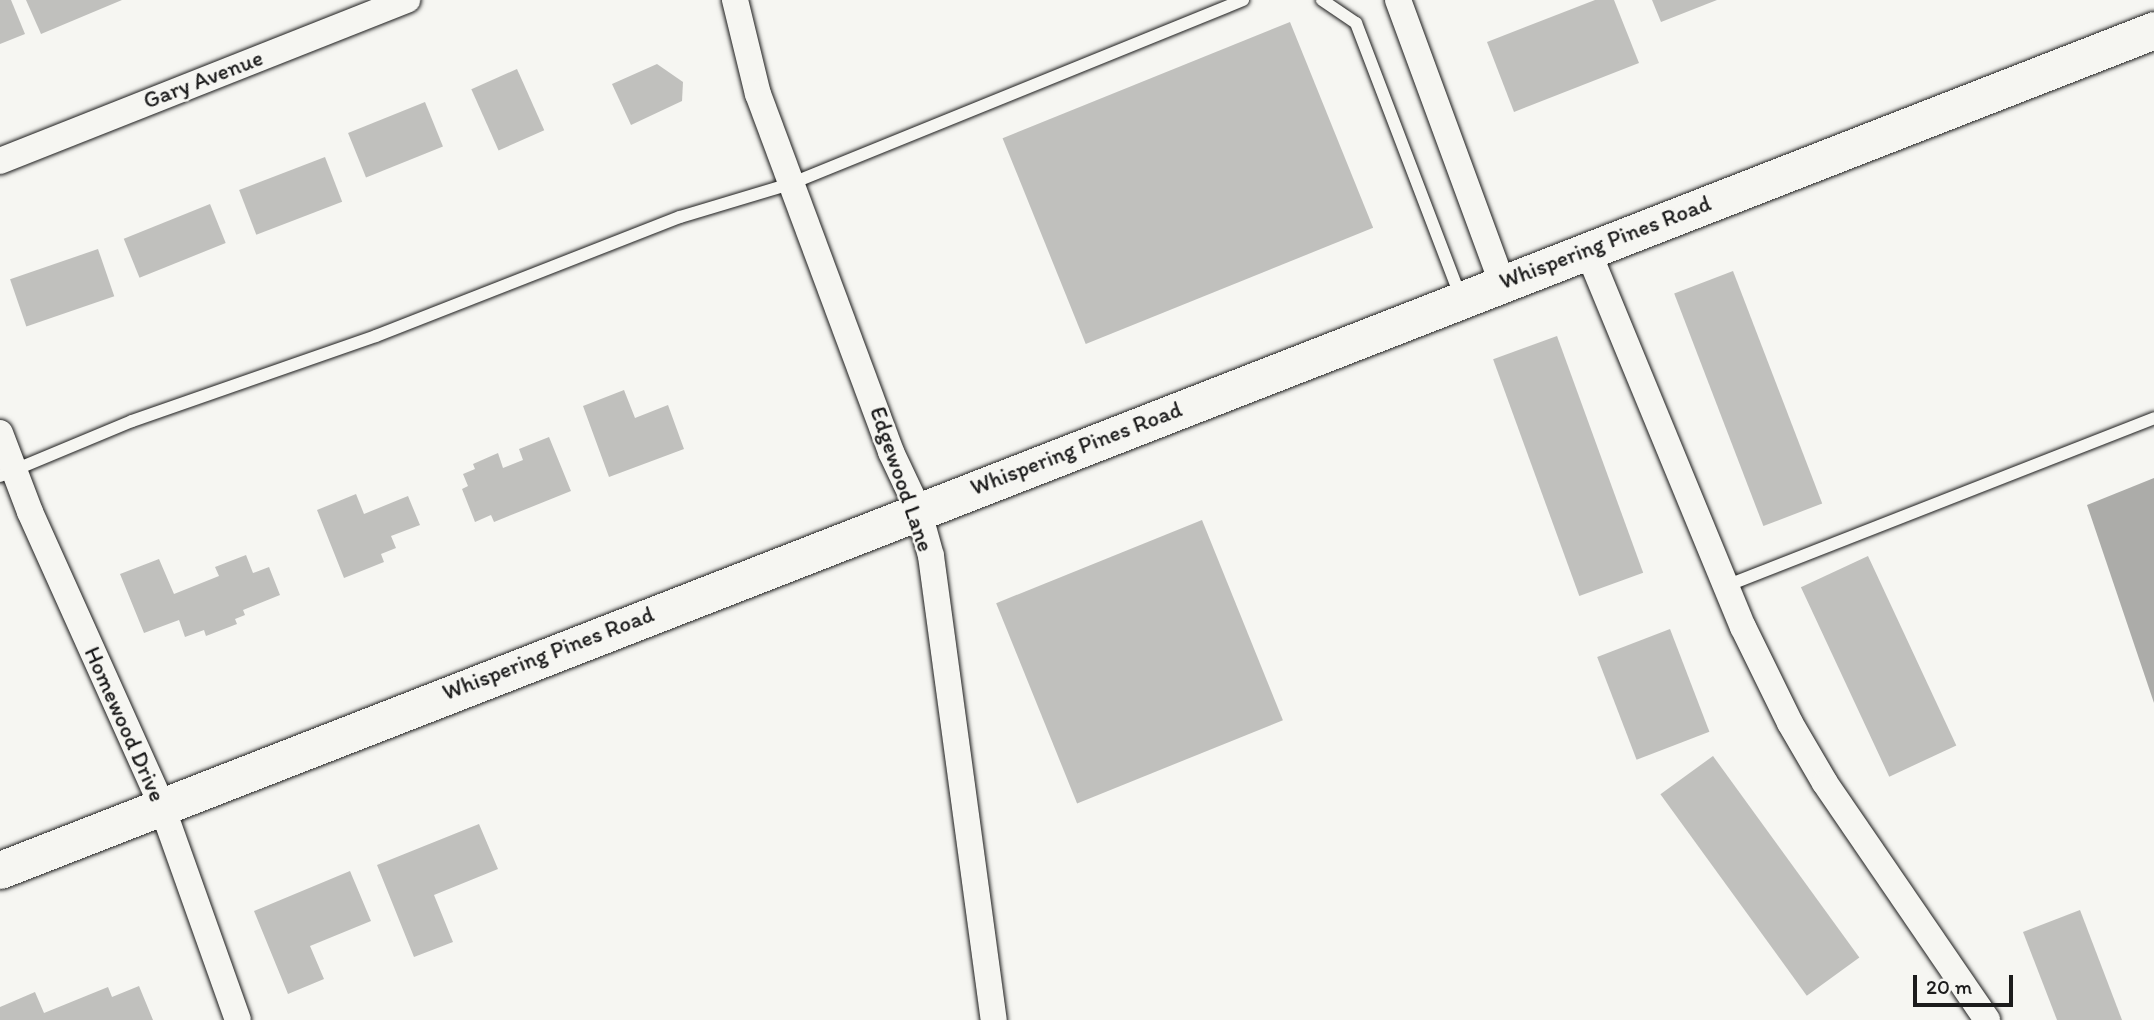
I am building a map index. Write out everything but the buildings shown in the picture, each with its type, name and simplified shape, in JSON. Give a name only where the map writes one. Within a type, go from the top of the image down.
[{"type":"street","name":"Gary Avenue","points":[[0,161],[407,0]]},
{"type":"street","name":"Edgewood Lane","points":[[735,0],[758,94],[891,452],[918,509],[931,556],[994,1020]]},
{"type":"street","points":[[1398,0],[1502,282]]},
{"type":"street","name":"Whispering Pines Road","points":[[0,870],[161,804],[2154,30]]},
{"type":"street","points":[[1587,249],[1726,586],[1790,723],[1825,783],[1987,1020]]},
{"type":"street","name":"Homewood Drive","points":[[0,433],[7,473],[161,804],[238,1020]]},
{"type":"lane","points":[[7,473],[132,421],[376,336],[680,217],[790,184],[1243,0]]},
{"type":"lane","points":[[1322,0],[1356,23],[1461,298]]},
{"type":"lane","points":[[1726,586],[2154,418]]},
{"type":"shaded area","points":[[2154,478],[2154,703],[2087,505]]}]
